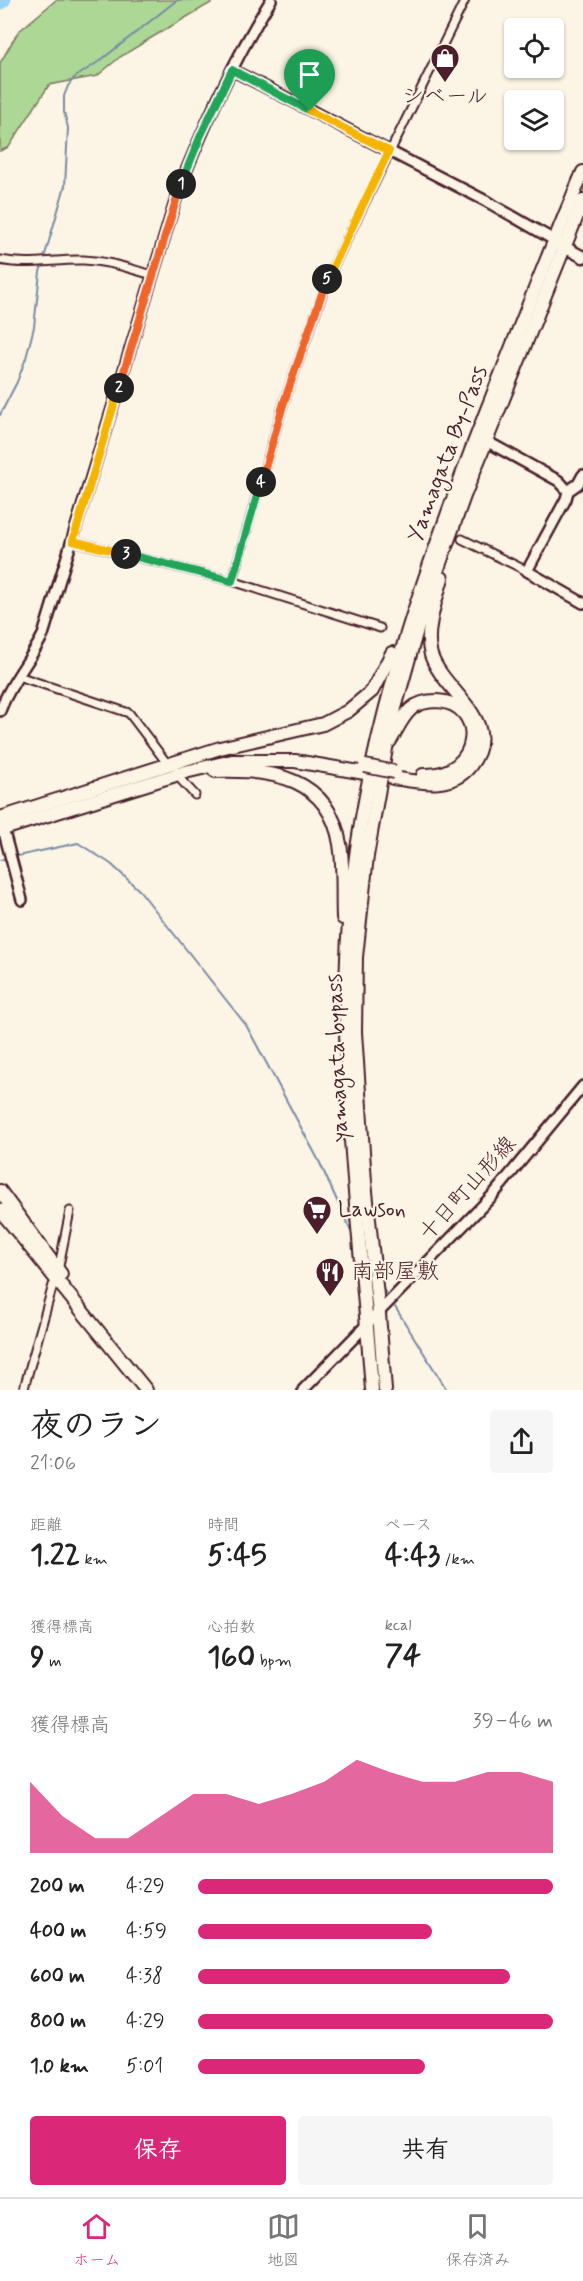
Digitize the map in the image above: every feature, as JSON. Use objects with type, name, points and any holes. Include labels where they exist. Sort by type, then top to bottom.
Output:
[{"type":"highway","name":"Yamagata By-Pass","points":[[386,748],[403,675],[420,619],[559,244],[583,172]]},
{"type":"highway","name":"Yamagata By-Pass","points":[[438,538],[559,244],[583,201]]},
{"type":"highway","points":[[168,764],[221,757],[279,754],[440,783],[462,775],[479,749],[480,736],[477,721],[468,705],[436,667],[430,653],[430,621],[464,496]]},
{"type":"highway","points":[[0,818],[220,748],[322,724],[348,711],[372,691],[391,657],[423,561],[438,538]]},
{"type":"highway","name":"yamagata bypass","points":[[372,1390],[368,1322],[354,1185],[345,1010],[353,878],[371,769],[393,673],[438,538]]},
{"type":"highway","points":[[386,748],[403,718],[417,705],[429,701],[444,701],[458,708],[467,718],[472,732],[471,748],[461,764],[449,771],[436,776],[394,775]]},
{"type":"highway","name":"yamagata bypass","points":[[385,1390],[364,1182],[355,1032],[356,957],[360,904],[386,748]]},
{"type":"highway","points":[[2,833],[232,761],[295,761],[365,770]]},
{"type":"highway","points":[[184,776],[240,770],[275,774],[299,782],[328,808],[337,830],[340,846],[345,1010]]},
{"type":"highway","points":[[0,1182],[32,1234]]},
{"type":"highway","points":[[0,1191],[110,1344]]},
{"type":"highway","points":[[0,1210],[146,1390]]},
{"type":"highway","points":[[0,1217],[55,1276]]},
{"type":"main road","points":[[559,244],[583,257]]},
{"type":"street","points":[[0,711],[6,695],[30,661],[43,635],[180,186],[232,70],[271,0]]},
{"type":"street","points":[[232,581],[284,402],[329,275],[465,0]]},
{"type":"street","points":[[232,70],[486,201],[559,244]]},
{"type":"street","points":[[0,260],[48,263],[83,260],[113,263],[153,275]]},
{"type":"street","points":[[486,441],[559,481],[568,491]]},
{"type":"street","points":[[527,572],[566,499],[568,491],[579,484],[583,476]]},
{"type":"street","points":[[462,539],[582,600]]},
{"type":"street","points":[[73,541],[232,581],[380,628]]},
{"type":"street","points":[[18,676],[129,713],[168,764]]},
{"type":"street","points":[[184,776],[195,795]]},
{"type":"street","points":[[2,833],[22,900]]},
{"type":"street","name":"十日町山形線","points":[[303,1390],[493,1195],[583,1086]]},
{"type":"street","points":[[24,1389],[70,1211]]},
{"type":"green space","points":[[56,0],[216,0],[120,57],[97,76],[49,85],[9,147],[0,151],[0,63],[18,32]]},
{"type":"waterway","points":[[0,3],[4,0]]},
{"type":"waterway","points":[[0,415],[26,358],[34,327],[40,272],[65,186],[68,128],[64,112],[64,96],[68,86],[74,78],[101,60],[177,0]]},
{"type":"waterway","points":[[13,857],[78,843],[111,864],[140,891],[246,1025],[319,1161],[353,1236]]},
{"type":"waterway","points":[[0,860],[8,858]]},
{"type":"waterway","points":[[382,1288],[388,1296]]},
{"type":"waterway","points":[[395,1307],[447,1390]]},
{"type":"place","name":"シベール","points":[[445,84]]},
{"type":"place","name":"Lawson","points":[[317,1236]]},
{"type":"place","name":"南部屋敷","points":[[330,1298]]},
{"type":"route","points":[[232,70],[310,111],[389,151],[329,275],[315,312],[284,402],[232,581],[73,541],[180,186],[232,70]]}]
